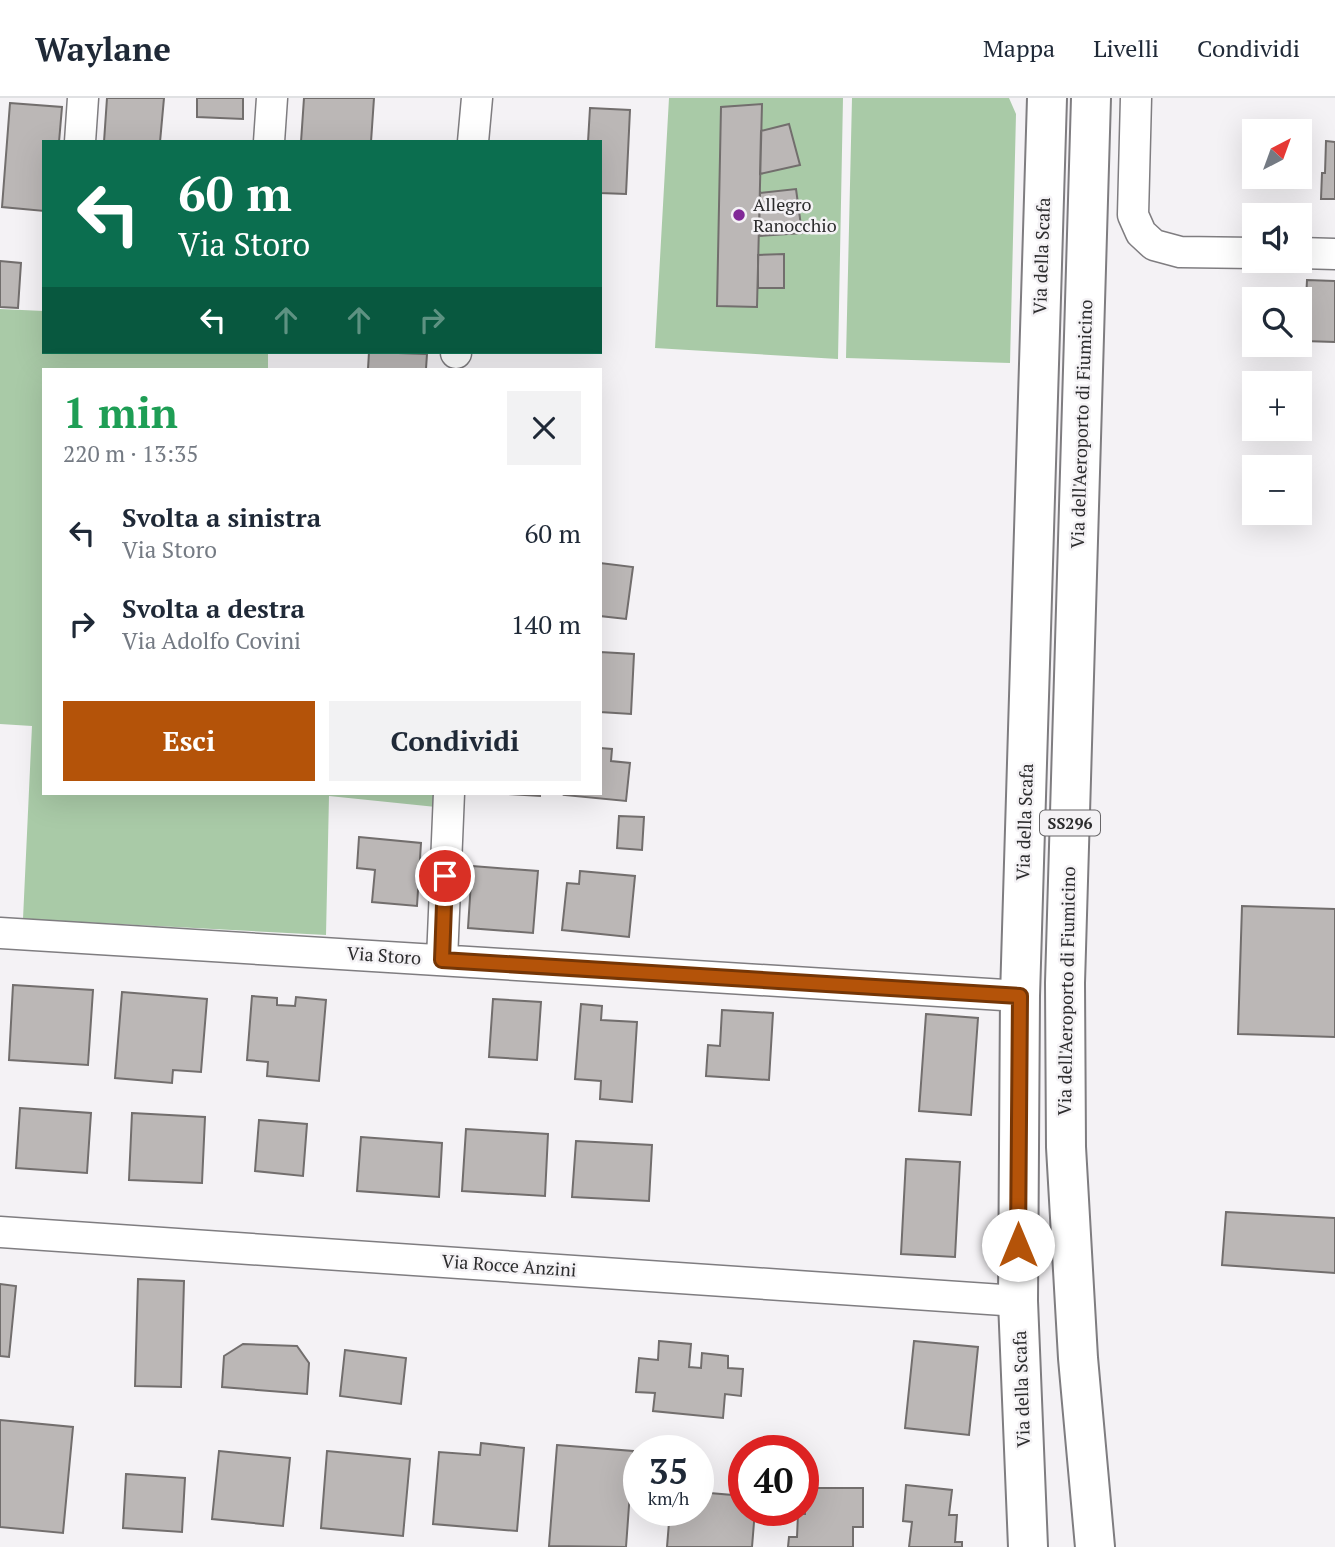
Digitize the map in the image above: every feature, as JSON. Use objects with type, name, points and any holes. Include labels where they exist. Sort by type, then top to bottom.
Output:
[{"type":"street","points":[[80,140],[83,98]]},
{"type":"street","points":[[269,140],[272,98]]},
{"type":"street","points":[[473,140],[477,98]]},
{"type":"street","points":[[1034,98],[1045,145]]},
{"type":"street","name":"Via della Scafa","points":[[1028,1547],[1018,1301],[1020,996],[1047,98]]},
{"type":"street","name":"Via dell'Aeroporto di Fiumicino","points":[[1091,98],[1065,983],[1069,1200],[1078,1358],[1095,1547]]},
{"type":"street","points":[[1136,98],[1133,215],[1141,233],[1154,245],[1180,252],[1242,253]]},
{"type":"street","points":[[1312,253],[1335,254]]},
{"type":"street","points":[[442,960],[449,795]]},
{"type":"street","name":"Via Storo","points":[[0,933],[1020,996]]},
{"type":"street","name":"Via Rocce Anzini","points":[[0,1231],[1018,1301]]},
{"type":"green space","points":[[669,98],[843,98],[838,359],[655,348]]},
{"type":"green space","points":[[852,98],[1009,98],[1016,114],[1010,363],[846,358]]},
{"type":"green space","points":[[0,309],[42,311],[42,354],[268,354],[268,368],[42,368],[42,795],[437,795],[436,807],[329,796],[326,935],[23,919],[32,726],[0,724]]},
{"type":"building","points":[[107,98],[164,98],[160,140],[104,140]]},
{"type":"building","points":[[197,98],[243,98],[243,119],[197,117]]},
{"type":"building","points":[[304,98],[374,98],[371,140],[301,140]]},
{"type":"building","points":[[10,103],[62,107],[59,140],[42,140],[42,211],[2,207]]},
{"type":"building","name":"Allegro Ranocchio","points":[[762,104],[757,307],[717,306],[721,107]]},
{"type":"building","points":[[590,108],[630,110],[626,194],[602,193],[602,140],[588,140]]},
{"type":"building","name":"Allegro Ranocchio","points":[[789,124],[800,165],[760,174],[761,131]]},
{"type":"building","points":[[1326,141],[1335,142],[1335,199],[1321,199]]},
{"type":"building","name":"Allegro Ranocchio","points":[[796,189],[802,233],[759,236],[760,193]]},
{"type":"building","name":"Allegro Ranocchio","points":[[784,254],[784,288],[758,288],[758,255]]},
{"type":"building","points":[[0,261],[21,263],[18,308],[0,307]]},
{"type":"building","points":[[1307,280],[1335,281],[1335,342],[1312,341],[1312,287],[1307,287]]},
{"type":"building","points":[[369,354],[427,354],[426,368],[368,368]]},
{"type":"building","points":[[602,563],[633,567],[626,619],[602,616]]},
{"type":"building","points":[[602,652],[634,654],[631,714],[602,712]]},
{"type":"building","points":[[602,748],[612,749],[611,761],[630,763],[626,801],[564,795],[602,795]]},
{"type":"building","points":[[619,816],[644,817],[642,850],[617,848]]},
{"type":"building","points":[[359,837],[421,843],[417,906],[372,902],[375,870],[357,868]]},
{"type":"building","points":[[472,866],[538,871],[533,933],[468,928]]},
{"type":"building","points":[[580,871],[635,876],[629,937],[562,930],[567,883],[579,884]]},
{"type":"building","points":[[1242,906],[1335,909],[1335,1037],[1238,1034]]},
{"type":"building","points":[[13,985],[93,990],[88,1065],[9,1060]]},
{"type":"building","points":[[122,992],[207,999],[201,1072],[173,1070],[172,1083],[115,1078]]},
{"type":"building","points":[[252,996],[277,998],[277,1005],[295,1006],[296,997],[326,1000],[319,1081],[267,1076],[268,1062],[247,1060]]},
{"type":"building","points":[[493,999],[541,1002],[537,1060],[489,1057]]},
{"type":"building","points":[[581,1004],[602,1006],[601,1020],[637,1022],[632,1102],[600,1099],[601,1081],[575,1079]]},
{"type":"building","points":[[722,1010],[773,1013],[769,1080],[706,1076],[708,1045],[720,1046]]},
{"type":"building","points":[[926,1014],[978,1018],[971,1115],[919,1111]]},
{"type":"building","points":[[20,1108],[91,1113],[87,1173],[16,1168]]},
{"type":"building","points":[[132,1113],[205,1117],[202,1183],[129,1180]]},
{"type":"building","points":[[259,1120],[307,1124],[303,1176],[255,1171]]},
{"type":"building","points":[[466,1129],[548,1134],[545,1196],[462,1191]]},
{"type":"building","points":[[361,1137],[442,1143],[439,1197],[357,1191]]},
{"type":"building","points":[[576,1141],[652,1145],[649,1201],[572,1197]]},
{"type":"building","points":[[906,1159],[960,1162],[955,1257],[901,1254]]},
{"type":"building","points":[[1226,1212],[1335,1218],[1335,1273],[1222,1265]]},
{"type":"building","points":[[138,1279],[184,1281],[181,1387],[135,1386]]},
{"type":"building","points":[[0,1284],[16,1286],[9,1357],[0,1356]]},
{"type":"building","points":[[659,1341],[691,1344],[689,1367],[701,1368],[702,1353],[728,1356],[728,1368],[743,1369],[741,1396],[725,1394],[723,1418],[653,1411],[655,1393],[636,1392],[639,1358],[658,1360]]},
{"type":"building","points":[[914,1341],[978,1347],[969,1435],[905,1428]]},
{"type":"building","points":[[243,1344],[297,1346],[309,1363],[307,1394],[222,1387],[224,1356]]},
{"type":"building","points":[[345,1350],[406,1358],[401,1404],[340,1396]]},
{"type":"building","points":[[0,1420],[73,1427],[63,1533],[0,1527]]},
{"type":"building","points":[[481,1443],[524,1448],[517,1531],[433,1524],[439,1452],[480,1455]]},
{"type":"building","points":[[557,1445],[623,1450],[623,1526],[628,1526],[626,1547],[549,1546]]},
{"type":"building","points":[[219,1451],[290,1458],[283,1526],[212,1519]]},
{"type":"building","points":[[327,1451],[410,1459],[403,1536],[321,1528]]},
{"type":"building","points":[[126,1474],[185,1478],[182,1532],[123,1528]]},
{"type":"building","points":[[906,1485],[952,1490],[949,1515],[957,1515],[955,1542],[962,1542],[962,1547],[909,1547],[912,1522],[903,1521]]},
{"type":"building","points":[[819,1488],[863,1488],[863,1527],[853,1527],[853,1547],[788,1547],[789,1537],[797,1537],[797,1526],[819,1526]]},
{"type":"building","points":[[714,1493],[728,1495],[728,1526],[754,1526],[752,1547],[667,1547],[669,1526],[714,1526]]},
{"type":"place","name":"Allegro Ranocchio","points":[[739,215]]},
{"type":"route","points":[[445,876],[442,960],[1020,996],[1018,1245]]}]
